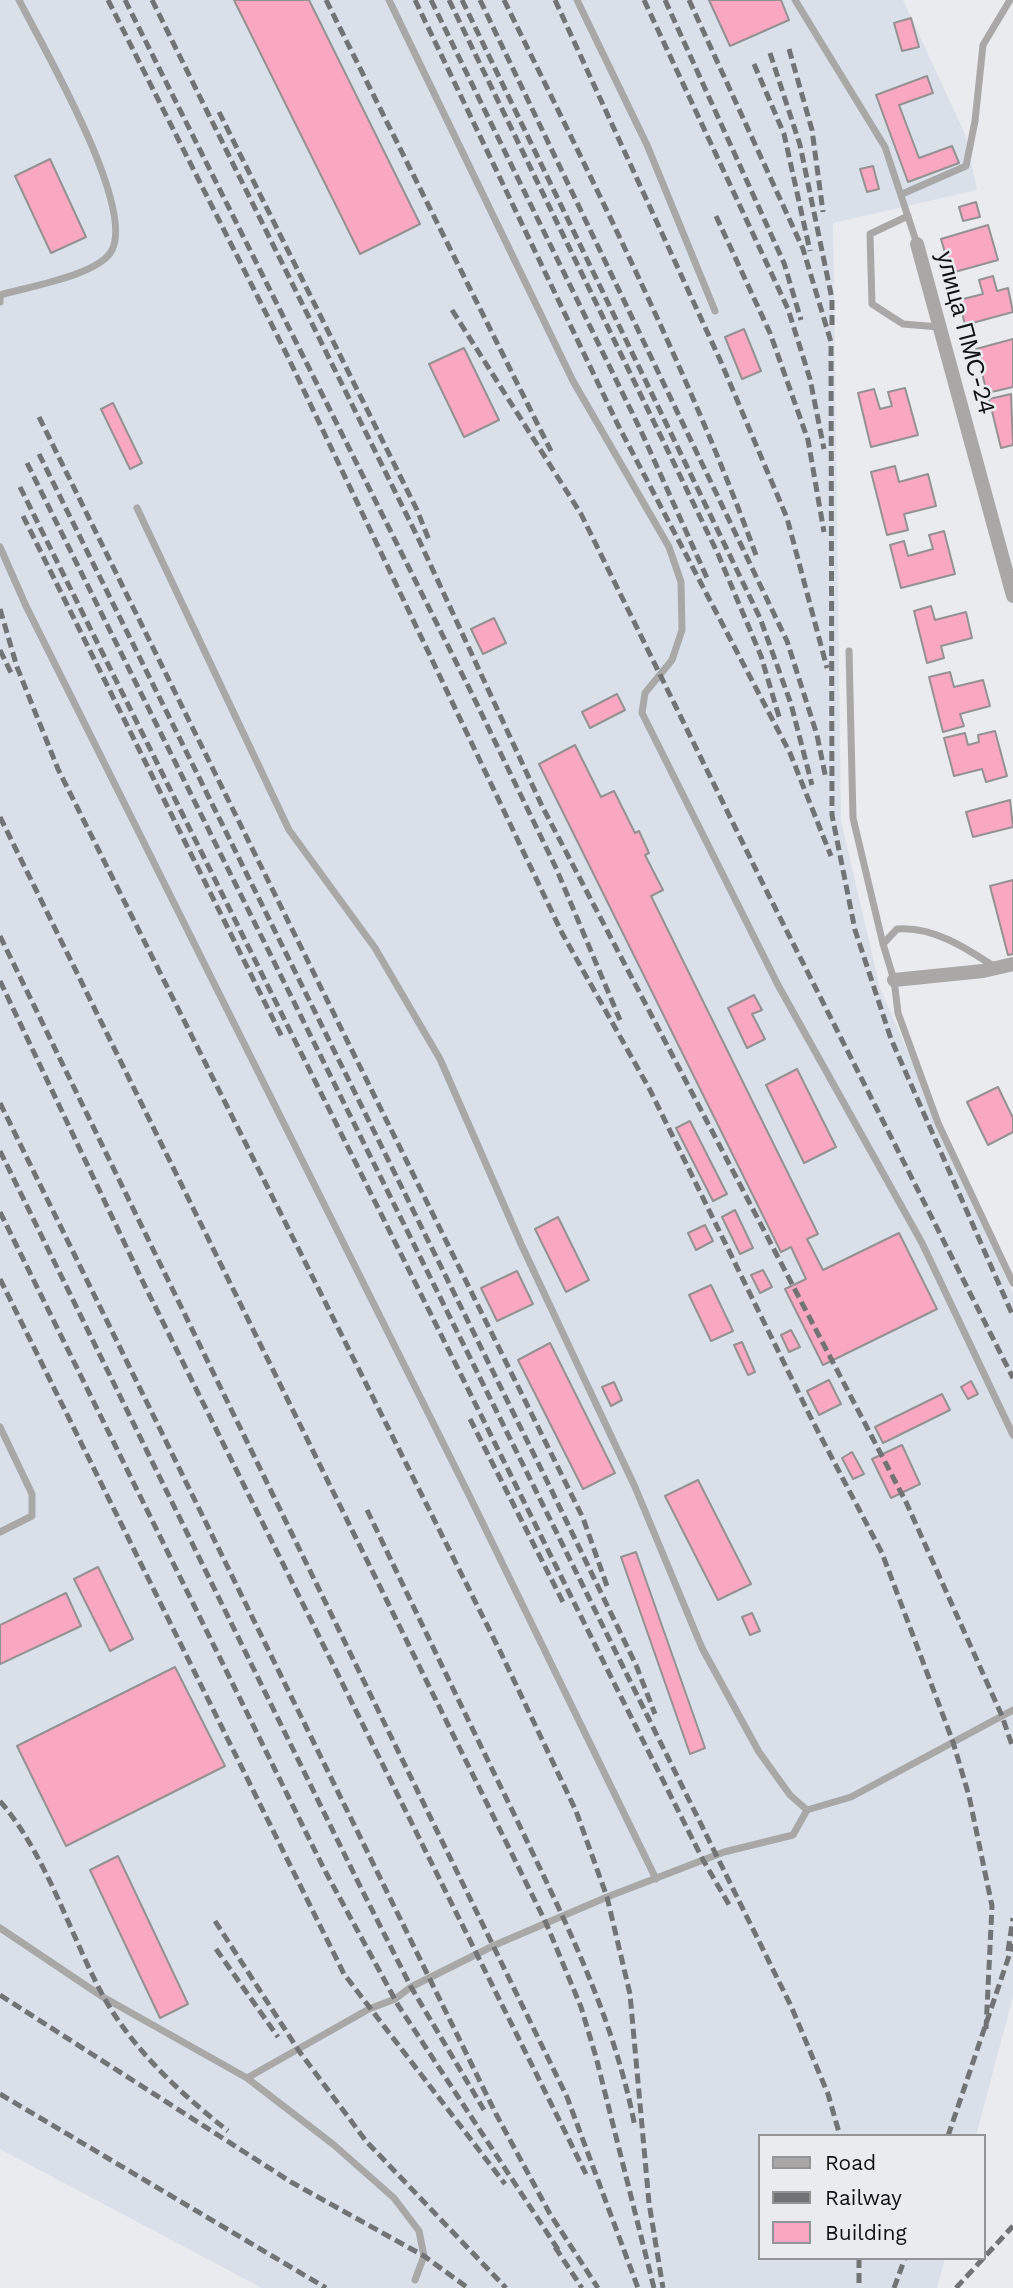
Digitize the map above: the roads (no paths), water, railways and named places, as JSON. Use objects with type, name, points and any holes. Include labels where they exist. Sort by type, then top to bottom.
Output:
[{"type":"street","name":"улица ПМС-24","points":[[917,244],[1013,596]]},
{"type":"street","points":[[894,980],[1013,964]]},
{"type":"lane","points":[[0,302],[0,295],[91,269],[112,251],[118,222],[101,164],[19,0]]},
{"type":"lane","points":[[389,0],[573,381],[669,547],[681,582],[682,630],[672,660],[645,693],[642,713],[778,985],[922,1242],[1013,1435]]},
{"type":"lane","points":[[577,0],[647,145],[715,311]]},
{"type":"lane","points":[[795,0],[885,147],[917,244]]},
{"type":"lane","points":[[902,194],[966,166],[975,121],[983,45],[1010,0]]},
{"type":"lane","points":[[908,216],[870,234],[872,304],[903,324],[939,327]]},
{"type":"lane","points":[[137,508],[289,830],[375,948],[440,1059],[635,1487],[702,1648],[759,1752],[789,1795],[807,1810]]},
{"type":"lane","points":[[0,547],[26,606],[475,1507],[656,1879]]},
{"type":"lane","points":[[849,651],[853,818],[894,980],[898,1013],[938,1123],[1013,1283]]},
{"type":"lane","points":[[883,944],[897,929],[916,927],[965,947],[996,968]]},
{"type":"lane","points":[[0,1427],[32,1494],[32,1516],[0,1532]]},
{"type":"lane","points":[[247,2078],[369,2009],[395,1999],[411,1987],[495,1945],[724,1852],[793,1835],[807,1810],[851,1797],[1013,1710]]},
{"type":"lane","points":[[0,1928],[103,1997],[247,2078],[334,2145],[394,2198],[419,2231],[424,2256],[415,2280]]},
{"type":"railway","points":[[108,0],[287,355],[562,933],[650,1090],[812,1420],[882,1553],[953,1742],[969,1796],[992,1906],[986,2029]]},
{"type":"railway","points":[[125,0],[472,694],[556,868],[620,1020]]},
{"type":"railway","points":[[152,0],[419,540],[542,806],[906,1502],[1002,1716],[1013,1748]]},
{"type":"railway","points":[[326,0],[551,451]]},
{"type":"railway","points":[[415,0],[618,425],[790,753],[831,856]]},
{"type":"railway","points":[[431,0],[641,431],[707,578]]},
{"type":"railway","points":[[449,0],[718,554],[761,656],[780,720]]},
{"type":"railway","points":[[462,0],[760,618],[791,704],[812,785]]},
{"type":"railway","points":[[480,0],[787,641],[817,735],[826,779]]},
{"type":"railway","points":[[504,0],[669,344],[729,484],[756,555]]},
{"type":"railway","points":[[555,0],[721,362],[787,518],[827,668]]},
{"type":"railway","points":[[644,0],[788,309],[810,379],[824,449]]},
{"type":"railway","points":[[665,0],[784,263],[801,320]]},
{"type":"railway","points":[[689,0],[803,249],[831,342],[832,815],[855,930],[891,1039],[1013,1316]]},
{"type":"railway","points":[[789,49],[812,130],[823,212]]},
{"type":"railway","points":[[770,53],[800,145],[832,299],[832,328]]},
{"type":"railway","points":[[754,64],[784,134],[810,251]]},
{"type":"railway","points":[[219,112],[417,510],[429,540]]},
{"type":"railway","points":[[716,216],[770,333],[808,440],[824,532]]},
{"type":"railway","points":[[452,310],[581,514],[762,882],[1013,1378]]},
{"type":"railway","points":[[39,417],[583,1518],[607,1586]]},
{"type":"railway","points":[[39,454],[548,1483],[636,1665],[655,1714]]},
{"type":"railway","points":[[27,463],[791,2006],[828,2094],[839,2134]]},
{"type":"railway","points":[[20,487],[614,1683],[703,1860],[731,1908]]},
{"type":"railway","points":[[23,516],[283,1039]]},
{"type":"railway","points":[[0,609],[17,667],[58,769],[500,1651],[576,1811],[607,1897],[630,1994],[649,2203],[663,2288]]},
{"type":"railway","points":[[0,650],[12,675]]},
{"type":"railway","points":[[0,817],[546,1923],[581,2007],[596,2057],[654,2288]]},
{"type":"railway","points":[[0,936],[567,2097],[638,2288]]},
{"type":"railway","points":[[0,981],[143,1282],[586,2174]]},
{"type":"railway","points":[[0,1103],[496,2114],[550,2214],[598,2288]]},
{"type":"railway","points":[[0,1151],[359,1884],[411,1987],[484,2110]]},
{"type":"railway","points":[[0,1212],[324,1869],[398,2005],[561,2254]]},
{"type":"railway","points":[[0,1279],[344,1974],[505,2184]]},
{"type":"railway","points":[[470,1419],[565,1606]]},
{"type":"railway","points":[[367,1510],[569,1930],[614,2046],[635,2127]]},
{"type":"railway","points":[[0,1801],[17,1823],[44,1870],[90,1970],[114,2014],[158,2069],[228,2131]]},
{"type":"railway","points":[[1008,1951],[1013,1918]]},
{"type":"railway","points":[[215,1921],[299,2051],[366,2141],[506,2288]]},
{"type":"railway","points":[[949,2134],[1013,1944]]},
{"type":"railway","points":[[216,1949],[278,2037]]},
{"type":"railway","points":[[0,1995],[291,2182],[424,2256],[468,2288]]},
{"type":"railway","points":[[0,2094],[326,2288]]},
{"type":"railway","points":[[985,2256],[1013,2226]]},
{"type":"railway","points":[[555,2247],[582,2288]]},
{"type":"railway","points":[[859,2260],[859,2288]]},
{"type":"railway","points":[[894,2288],[904,2260]]},
{"type":"railway","points":[[956,2288],[982,2260]]}]
